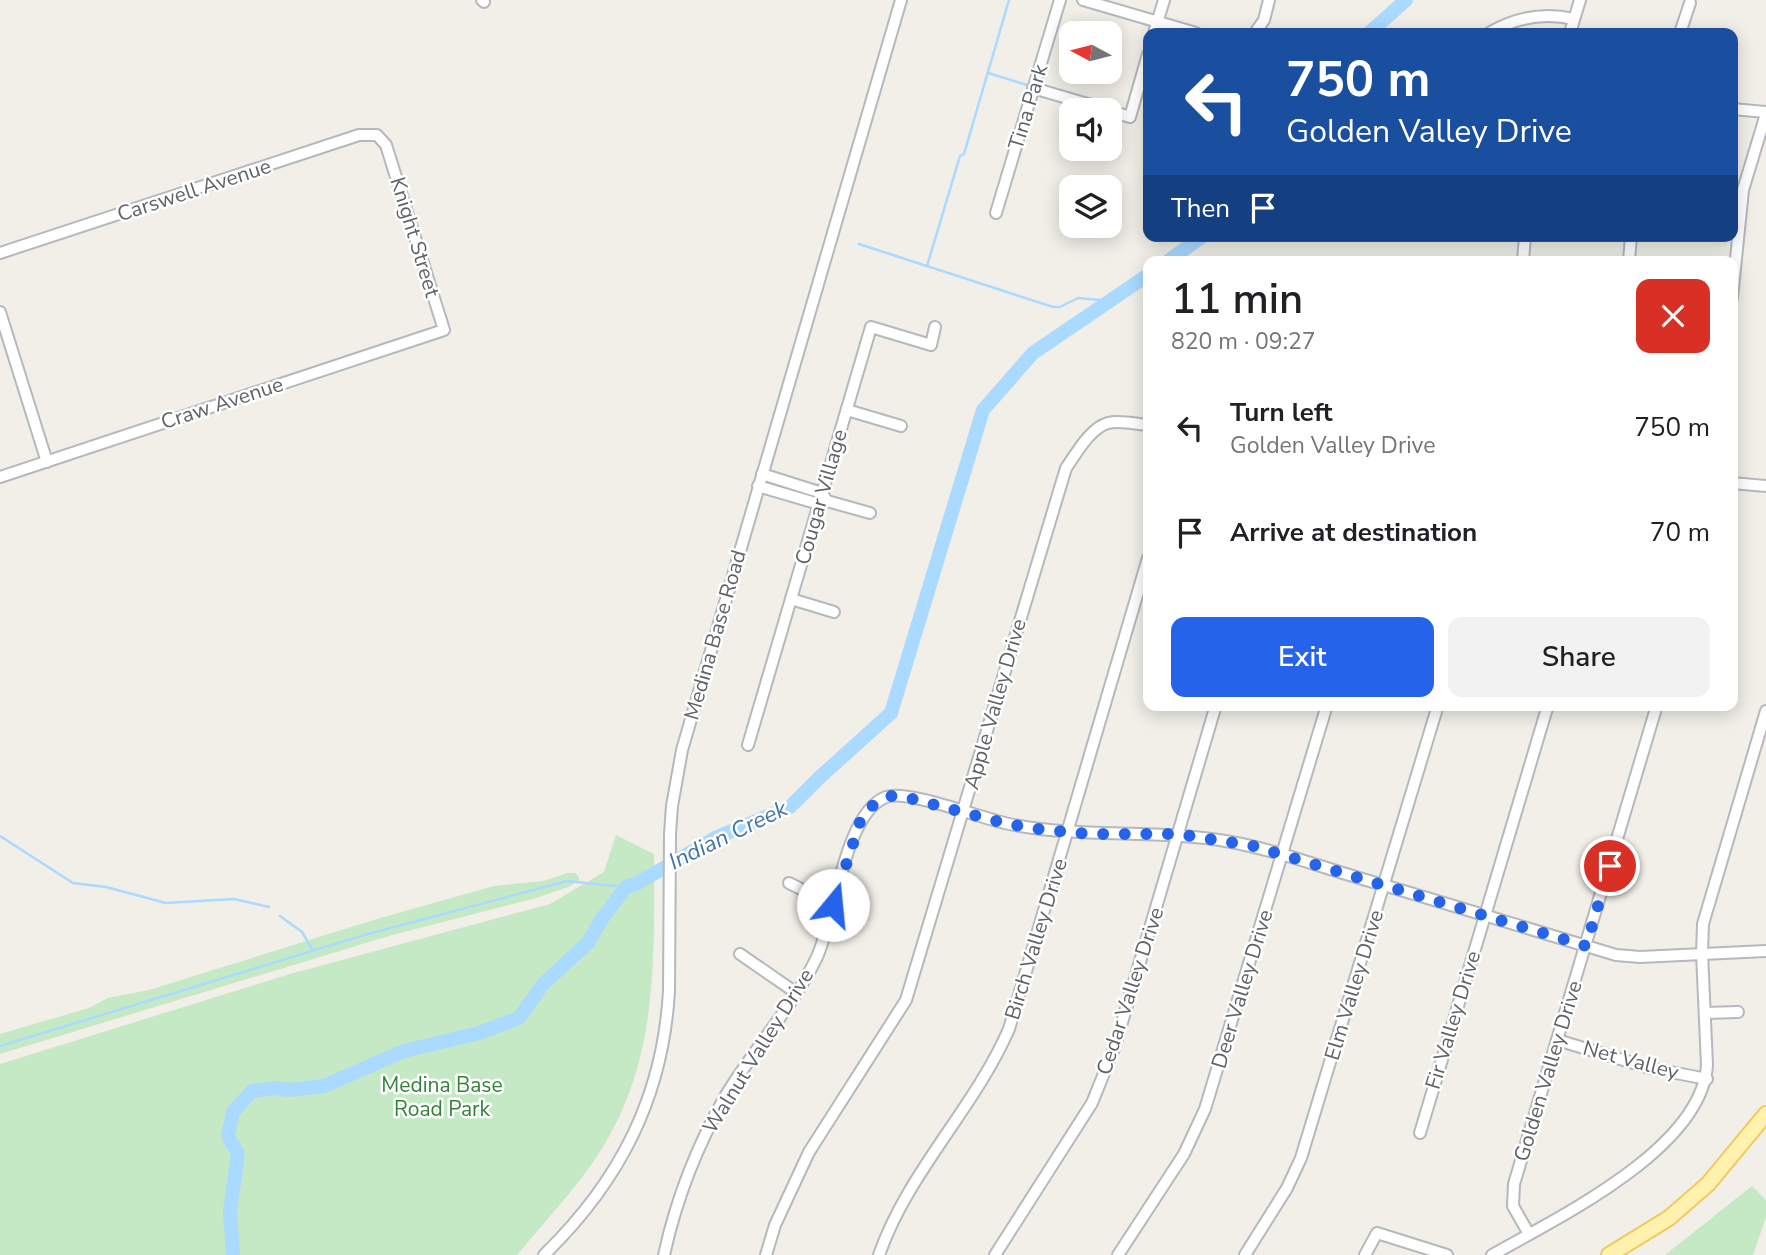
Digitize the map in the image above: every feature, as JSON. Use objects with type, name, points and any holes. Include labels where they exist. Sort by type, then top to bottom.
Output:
[{"type":"main road","points":[[1609,1255],[1669,1218],[1708,1184],[1766,1114]]},
{"type":"street","name":"Medina Base Road","points":[[544,1255],[584,1213],[605,1185],[633,1137],[649,1099],[668,1014],[672,806],[682,750],[901,0]]},
{"type":"street","name":"Tina Park","points":[[996,213],[1060,0]]},
{"type":"street","points":[[1083,0],[1156,28],[1164,0]]},
{"type":"street","points":[[1258,28],[1264,20],[1269,0]]},
{"type":"street","points":[[1571,28],[1580,0]]},
{"type":"street","points":[[1682,28],[1690,3]]},
{"type":"street","points":[[1499,28],[1520,18],[1541,16],[1574,19]]},
{"type":"street","points":[[1122,114],[1130,117],[1143,72]]},
{"type":"street","points":[[1033,88],[1068,98]]},
{"type":"street","points":[[1738,110],[1766,113],[1743,190],[1738,239]]},
{"type":"street","name":"Carswell Avenue","points":[[0,253],[359,135],[377,135],[386,145]]},
{"type":"street","name":"Knight Street","points":[[386,145],[444,330]]},
{"type":"street","points":[[0,312],[47,462]]},
{"type":"street","name":"Cougar Village","points":[[748,745],[823,499],[871,327],[931,345],[935,327]]},
{"type":"street","name":"Craw Avenue","points":[[0,477],[444,330]]},
{"type":"street","points":[[847,410],[901,426]]},
{"type":"street","name":"Apple Valley Drive","points":[[766,1255],[794,1180],[906,1000],[1066,468],[1088,438],[1103,425],[1115,422],[1143,425]]},
{"type":"street","points":[[762,474],[823,499]]},
{"type":"street","points":[[1738,484],[1766,486]]},
{"type":"street","points":[[758,486],[823,499],[870,513]]},
{"type":"street","name":"Birch Valley Drive","points":[[879,1255],[885,1237],[911,1186],[992,1063],[1010,1029],[1143,575]]},
{"type":"street","points":[[791,599],[834,612]]},
{"type":"street","name":"Cedar Valley Drive","points":[[995,1255],[1078,1126],[1100,1086],[1115,1046],[1214,711]]},
{"type":"street","name":"Deer Valley Drive","points":[[1118,1255],[1184,1154],[1205,1109],[1324,711]]},
{"type":"street","name":"Elm Valley Drive","points":[[1245,1255],[1287,1188],[1301,1158],[1436,711]]},
{"type":"street","name":"Fir Valley Drive","points":[[1420,1133],[1546,711]]},
{"type":"street","name":"Golden Valley Drive","points":[[1529,1234],[1517,1216],[1512,1195],[1655,711]]},
{"type":"street","points":[[1492,1255],[1611,1187],[1666,1141],[1699,1099],[1707,1079],[1703,924],[1766,711]]},
{"type":"street","name":"Walnut Valley Drive","points":[[664,1255],[674,1214],[712,1121],[818,956],[855,833],[867,809],[887,796],[897,795],[1008,824],[1068,832],[1179,834],[1230,842],[1627,957],[1766,951]]},
{"type":"street","points":[[789,883],[833,905]]},
{"type":"street","points":[[740,954],[795,992]]},
{"type":"street","points":[[1705,1013],[1738,1012]]},
{"type":"street","name":"Net Valley","points":[[1557,1040],[1650,1068],[1707,1079]]},
{"type":"street","points":[[1621,1162],[1629,1172]]},
{"type":"street","points":[[1365,1255],[1377,1233],[1447,1255]]},
{"type":"green space","name":"Medina Base Road Park","points":[[616,835],[654,854],[653,969],[643,1043],[634,1080],[620,1115],[601,1150],[571,1191],[517,1255],[0,1255],[0,1064],[290,974],[550,904],[604,872]]},
{"type":"green space","points":[[575,873],[579,881],[536,898],[392,935],[0,1054],[0,1034],[89,1008],[108,998],[149,990],[377,919],[494,886],[544,881]]},
{"type":"green space","points":[[1752,1186],[1766,1200],[1766,1217],[1753,1255],[1665,1255]]},
{"type":"waterway","points":[[927,266],[960,156],[964,154],[1009,0]]},
{"type":"waterway","name":"Indian Creek","points":[[1375,28],[1406,0]]},
{"type":"waterway","points":[[988,73],[1027,85]]},
{"type":"waterway","name":"Indian Creek","points":[[1175,256],[1195,242]]},
{"type":"waterway","points":[[859,244],[1053,307],[1060,307],[1078,298],[1111,301]]},
{"type":"waterway","name":"Indian Creek","points":[[233,1255],[230,1211],[238,1154],[228,1136],[233,1112],[252,1091],[324,1086],[404,1051],[479,1033],[519,1018],[543,984],[588,943],[601,920],[626,887],[638,883],[715,838],[790,807],[891,713],[983,410],[1033,353],[1143,278]]},
{"type":"waterway","points":[[0,836],[73,883],[106,887],[166,903],[234,899],[269,907]]},
{"type":"waterway","points":[[0,1046],[368,934],[567,881],[626,887]]},
{"type":"waterway","points":[[280,916],[302,932],[313,951]]},
{"type":"route","points":[[833,905],[861,819],[867,809],[877,802],[887,796],[897,795],[1008,824],[1038,829],[1088,834],[1179,834],[1253,846],[1586,946],[1610,866]]}]
